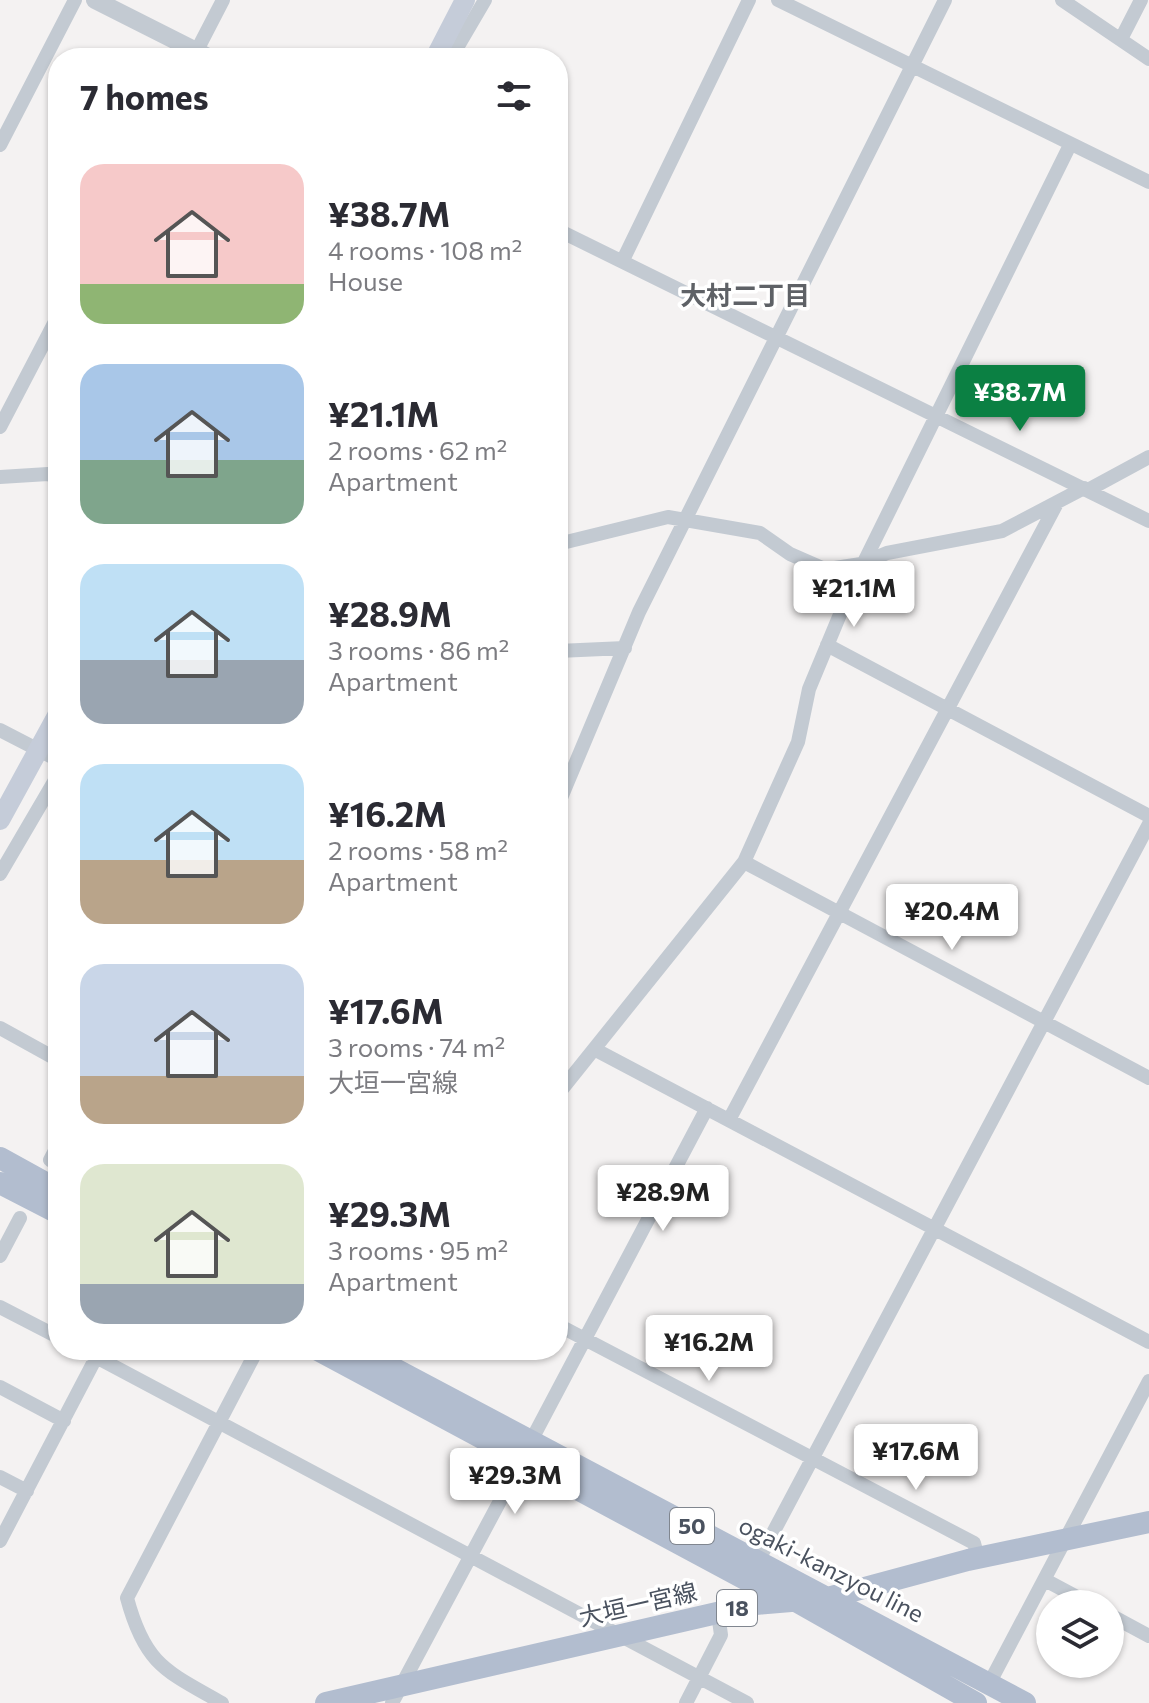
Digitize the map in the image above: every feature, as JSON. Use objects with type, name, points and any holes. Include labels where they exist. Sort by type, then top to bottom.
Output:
[{"type":"main road","points":[[440,48],[465,0]]},
{"type":"main road","points":[[0,820],[48,732]]},
{"type":"main road","points":[[0,1158],[48,1184]]},
{"type":"main road","points":[[0,1183],[48,1208]]},
{"type":"main road","name":"ogaki-kanzyou line","points":[[339,1360],[527,1450],[642,1497],[757,1563],[1025,1703]]},
{"type":"main road","name":"ogaki-kanzyou line","points":[[376,1360],[747,1580],[794,1600],[976,1703]]},
{"type":"main road","name":"大垣一宮線","points":[[326,1703],[396,1695],[718,1613],[794,1600],[827,1598],[978,1558],[1149,1522]]},
{"type":"street","points":[[50,48],[75,0]]},
{"type":"street","points":[[95,0],[185,48]]},
{"type":"street","points":[[203,48],[223,0]]},
{"type":"street","points":[[457,48],[485,0]]},
{"type":"street","points":[[623,260],[749,0]]},
{"type":"street","points":[[778,0],[1149,182]]},
{"type":"street","points":[[568,782],[625,648],[686,519],[945,0]]},
{"type":"street","points":[[1062,0],[1149,59]]},
{"type":"street","points":[[1121,39],[1141,0]]},
{"type":"street","points":[[0,145],[48,52]]},
{"type":"street","points":[[568,1082],[744,862],[798,742],[809,689],[863,562],[1070,145]]},
{"type":"street","points":[[568,235],[938,414],[1149,521]]},
{"type":"street","points":[[0,427],[48,335]]},
{"type":"street","points":[[568,542],[593,538],[638,522],[668,517],[760,533],[790,554],[822,568],[863,562],[929,544],[985,536],[1056,505],[1149,457]]},
{"type":"street","points":[[0,477],[48,474]]},
{"type":"street","points":[[729,1120],[841,915],[1056,505]]},
{"type":"street","points":[[827,645],[1149,816]]},
{"type":"street","points":[[568,651],[625,648]]},
{"type":"street","points":[[0,730],[48,754]]},
{"type":"street","points":[[0,874],[48,792]]},
{"type":"street","points":[[757,1563],[1149,824]]},
{"type":"street","points":[[744,862],[1149,1078]]},
{"type":"street","points":[[0,1028],[48,1054]]},
{"type":"street","points":[[594,1049],[1149,1342]]},
{"type":"street","points":[[396,1695],[474,1556],[707,1108]]},
{"type":"street","points":[[0,1256],[20,1218]]},
{"type":"street","points":[[0,1307],[48,1332]]},
{"type":"street","points":[[568,1330],[974,1543],[978,1558]]},
{"type":"street","points":[[0,1541],[64,1421],[90,1360]]},
{"type":"street","points":[[107,1360],[220,1424],[747,1703]]},
{"type":"street","points":[[222,1703],[164,1670],[147,1651],[127,1598],[252,1360]]},
{"type":"street","points":[[989,1684],[1149,1381]]},
{"type":"street","points":[[0,1387],[64,1421]]},
{"type":"street","points":[[0,1477],[27,1491]]},
{"type":"street","points":[[1045,1580],[1064,1590]]},
{"type":"street","points":[[686,1703],[721,1635],[718,1613]]},
{"type":"street","points":[[1124,1623],[1149,1636]]},
{"type":"district","name":"大村二丁目","points":[[745,296]]}]
